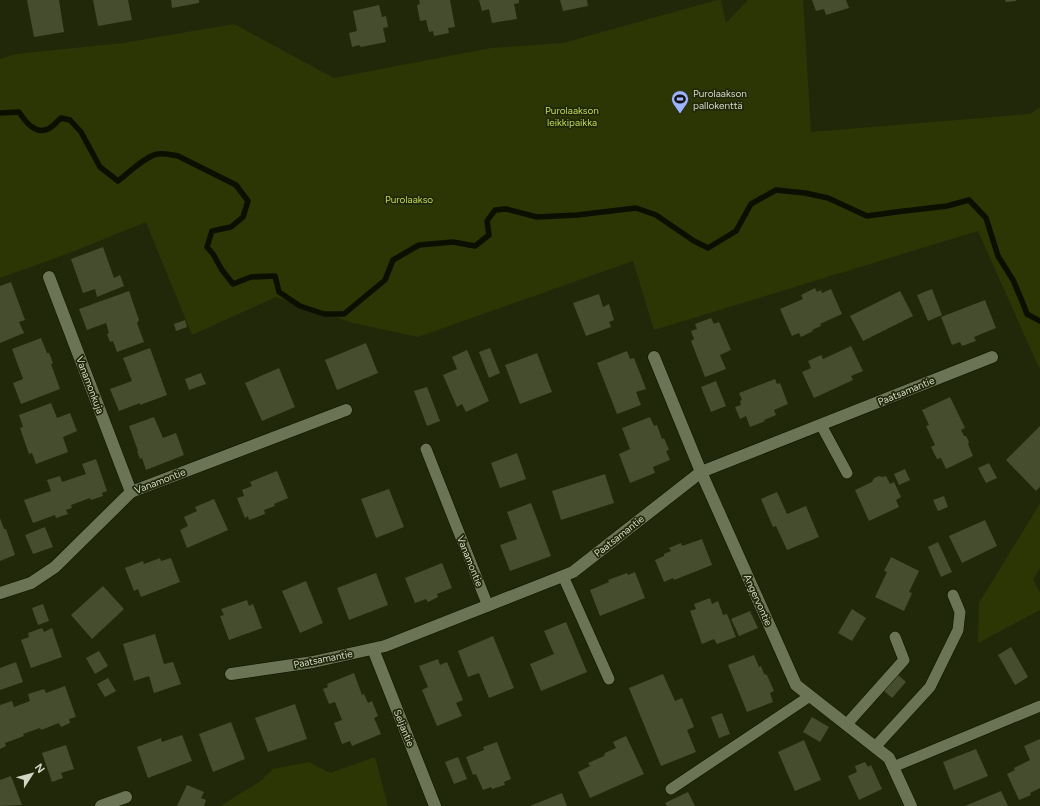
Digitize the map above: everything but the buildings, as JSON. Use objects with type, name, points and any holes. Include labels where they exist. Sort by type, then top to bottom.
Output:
[{"type":"street","name":"Vanamonkuja","points":[[49,277],[131,492]]},
{"type":"street","name":"Angervontie","points":[[654,357],[701,472],[796,685],[889,758],[911,806]]},
{"type":"street","name":"Paatsamantie","points":[[231,674],[313,662],[385,646],[573,572],[701,472],[992,357]]},
{"type":"street","name":"Vanamontie","points":[[0,593],[31,583],[55,567],[131,492],[346,410]]},
{"type":"street","name":"Seljantie","points":[[373,649],[435,806]]},
{"type":"street","points":[[101,806],[126,796]]},
{"type":"lane","points":[[821,425],[847,473]]},
{"type":"lane","name":"Vanamontie","points":[[426,449],[488,606]]},
{"type":"lane","points":[[563,576],[609,679]]},
{"type":"lane","points":[[875,747],[930,687],[958,630],[960,612],[953,595]]},
{"type":"lane","points":[[846,725],[904,660],[895,637]]},
{"type":"lane","points":[[671,789],[810,696]]},
{"type":"lane","points":[[893,767],[1040,706]]},
{"type":"green space","name":"Purolaakso","points":[[721,0],[726,23],[748,0],[803,0],[811,132],[1030,114],[1040,107],[1040,370],[978,231],[654,330],[633,261],[418,337],[353,323],[276,297],[192,335],[146,222],[72,252],[0,278],[0,59],[16,54],[123,43],[234,24],[334,78],[491,48],[563,43]]},
{"type":"green space","points":[[1040,504],[1040,568],[1033,579],[1040,593],[1040,610],[978,643],[979,603]]},
{"type":"green space","points":[[375,757],[388,806],[222,806],[259,782],[273,769],[309,762],[330,773]]},
{"type":"waterway","points":[[0,113],[19,112],[31,126],[39,130],[50,128],[61,118],[70,120],[81,132],[100,167],[118,181],[148,158],[153,155],[163,154],[178,156],[236,185],[248,201],[243,217],[231,227],[212,231],[207,247],[213,254],[222,270],[233,284],[251,277],[275,276],[279,292],[300,306],[324,314],[344,314],[385,280],[393,260],[419,245],[453,242],[475,246],[489,235],[487,221],[495,210],[506,209],[537,217],[577,215],[636,208],[656,215],[694,241],[708,248],[736,231],[751,204],[776,190],[805,193],[828,198],[867,216],[947,206],[969,200],[986,218],[998,256],[1013,280],[1027,314],[1040,321]]},
{"type":"place","name":"Purolaakson pallokenttä","points":[[680,114]]},
{"type":"park label","name":"Purolaakson leikkipaikka","points":[[572,116]]}]
